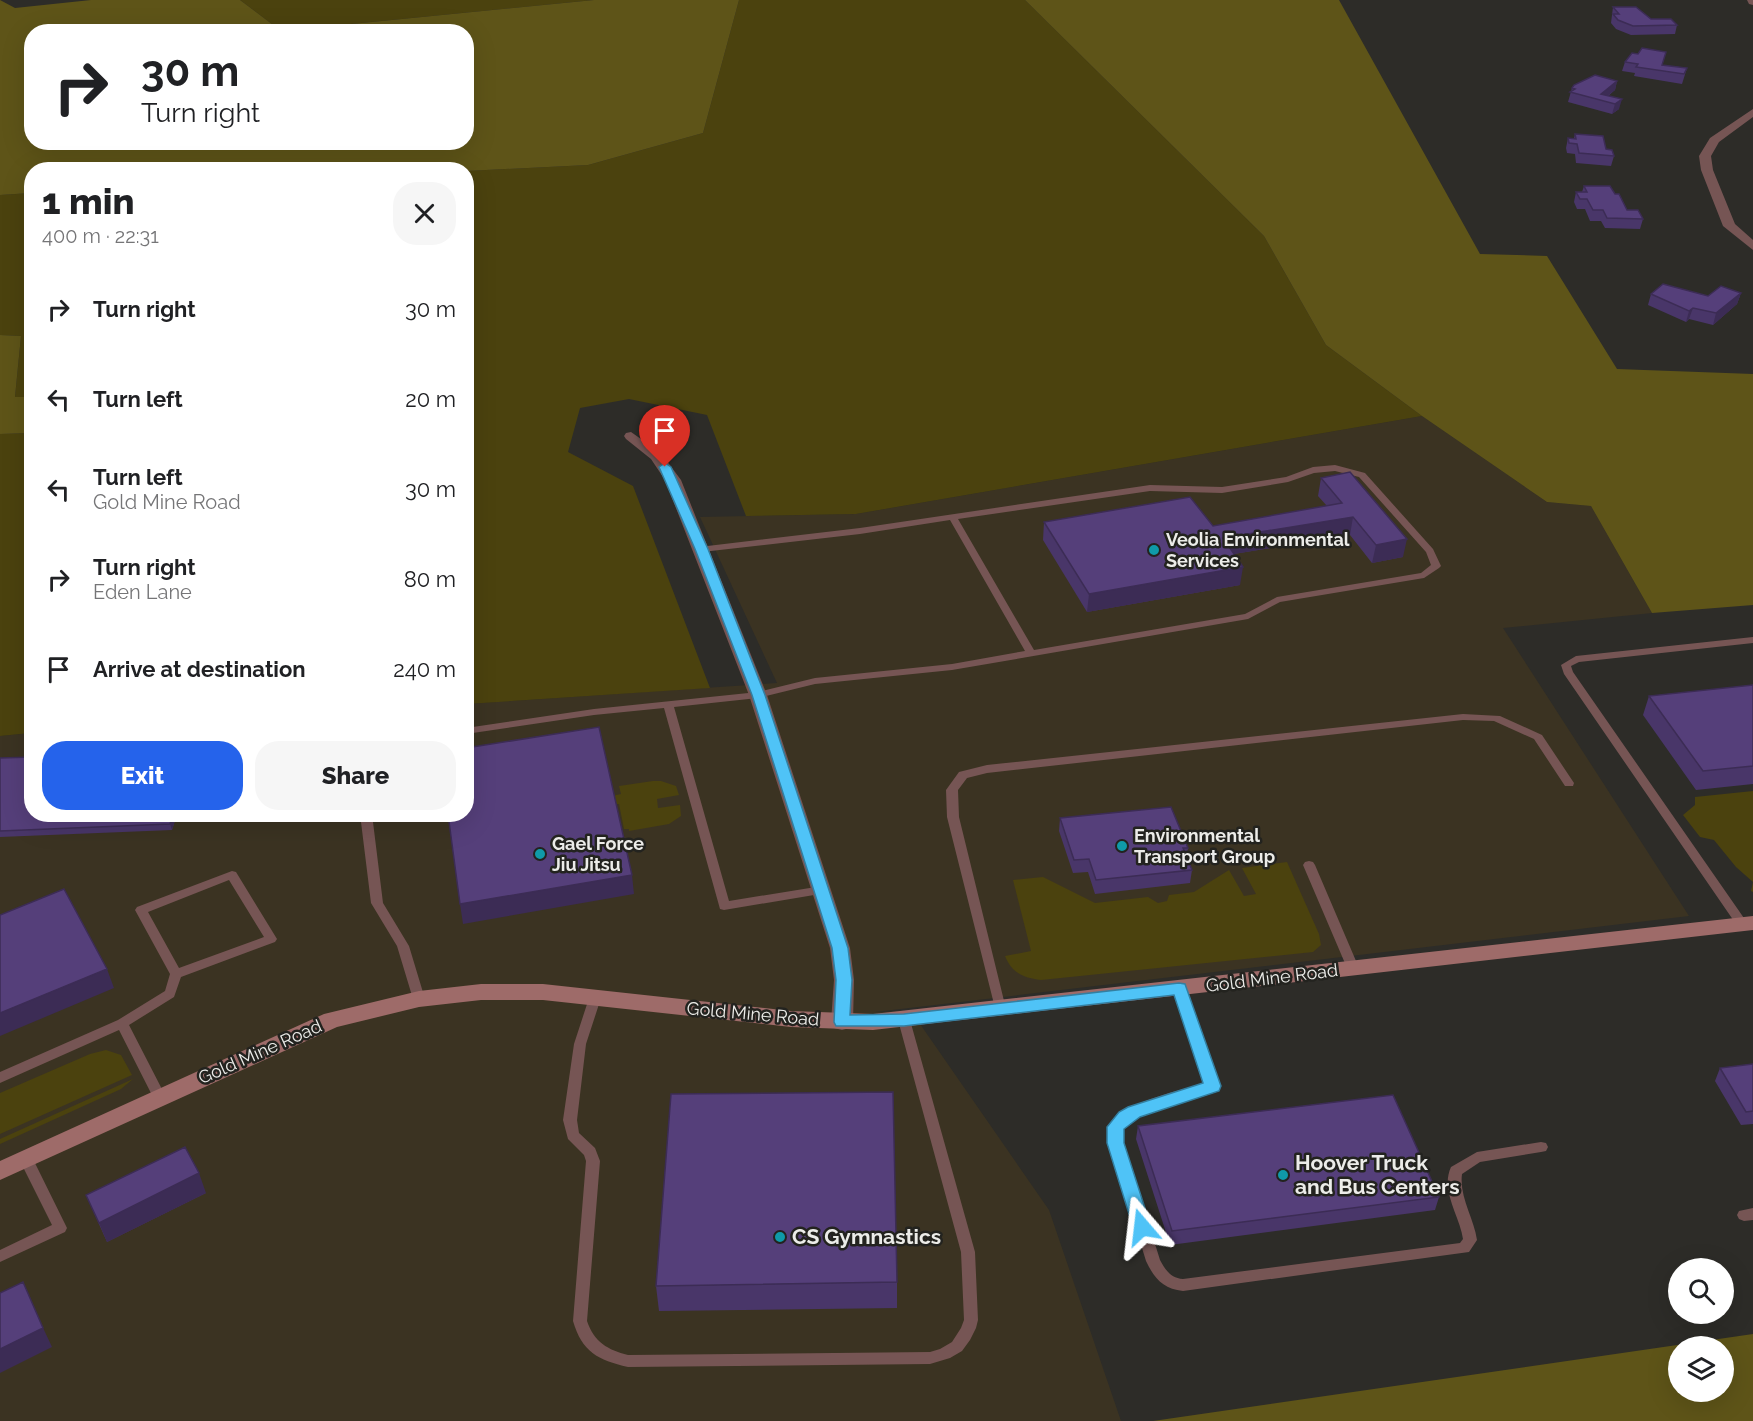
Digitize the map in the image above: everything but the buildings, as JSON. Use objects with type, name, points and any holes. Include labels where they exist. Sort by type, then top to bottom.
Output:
[{"type":"street","points":[[1753,112],[1709,145],[1705,161],[1729,226],[1739,237],[1753,246]]},
{"type":"street","points":[[631,436],[665,467],[702,549],[758,695],[840,948],[844,980],[842,1022]]},
{"type":"street","name":"Gold Mine Road","points":[[0,1171],[332,1020],[374,1008],[419,999],[511,991],[842,1022],[904,1020],[1748,923]]},
{"type":"lane","points":[[474,730],[594,712],[758,695],[815,681],[952,667],[1248,616],[1277,600],[1424,574],[1432,571],[1436,561],[1430,550],[1362,475],[1335,468],[1313,470],[1288,479],[1222,490],[1150,488],[903,525],[702,549]]},
{"type":"lane","points":[[953,518],[1031,653]]},
{"type":"lane","points":[[1748,923],[1568,672],[1566,665],[1576,659],[1753,640]]},
{"type":"lane","points":[[668,705],[724,906],[822,890]]},
{"type":"lane","points":[[1000,1009],[953,817],[952,790],[963,775],[987,769],[1463,717],[1496,718],[1538,737],[1569,783]]},
{"type":"lane","points":[[367,822],[377,903],[403,946],[419,999]]},
{"type":"lane","points":[[1309,865],[1353,969]]},
{"type":"lane","points":[[0,1078],[122,1023],[170,994],[176,974],[141,910],[231,875],[271,939],[176,974]]},
{"type":"lane","points":[[1179,989],[1213,1086],[1134,1112],[1119,1122],[1114,1134],[1151,1254],[1159,1272],[1170,1284],[1183,1285],[1464,1248],[1470,1240],[1470,1230],[1453,1186],[1456,1171],[1477,1157],[1541,1147]]},
{"type":"lane","points":[[595,998],[580,1044],[570,1120],[573,1135],[590,1152],[593,1161],[580,1322],[582,1332],[597,1351],[628,1361],[930,1358],[953,1351],[958,1346],[968,1331],[970,1320],[968,1252],[904,1020]]},
{"type":"lane","points":[[122,1023],[160,1097]]},
{"type":"lane","points":[[0,1256],[60,1228],[26,1159]]},
{"type":"shaded area","points":[[0,0],[15,8],[91,0],[240,0],[272,24],[24,24],[24,150],[474,150],[474,24],[352,24],[594,0],[739,0],[703,133],[588,165],[474,171],[474,162],[24,162],[24,193],[0,195]]},
{"type":"shaded area","points":[[240,0],[594,0],[352,24],[272,24]]},
{"type":"shaded area","points":[[739,0],[1025,0],[1264,236],[1326,345],[1422,416],[856,514],[746,516],[707,415],[629,399],[580,408],[568,452],[633,486],[710,688],[474,704],[474,171],[588,165],[703,133]]},
{"type":"shaded area","points":[[1025,0],[1339,0],[1480,254],[1547,256],[1617,369],[1753,374],[1753,605],[1652,613],[1591,506],[1547,502],[1422,416],[1326,345],[1264,236]]},
{"type":"shaded area","points":[[24,193],[24,397],[15,397],[21,336],[0,335],[0,195]]},
{"type":"shaded area","points":[[0,335],[21,336],[15,397],[24,397],[24,433],[0,434]]},
{"type":"shaded area","points":[[1422,416],[1547,502],[1591,506],[1652,613],[1503,628],[1689,916],[875,1012],[911,1011],[1049,1210],[1121,1421],[0,1421],[0,736],[24,734],[24,822],[474,822],[474,704],[777,683],[700,517],[856,514]]},
{"type":"shaded area","points":[[24,433],[24,734],[0,736],[0,434]]},
{"type":"shaded area","points":[[653,781],[676,786],[679,795],[657,799],[658,808],[680,805],[681,816],[669,824],[629,831],[629,829],[624,829],[619,804],[614,804],[612,796],[621,794],[619,786]]},
{"type":"shaded area","points":[[1753,791],[1753,882],[1736,867],[1714,840],[1700,837],[1683,815],[1695,805],[1695,797]]},
{"type":"shaded area","points":[[1287,862],[1319,934],[1321,945],[1313,952],[1041,980],[1019,974],[1011,967],[1005,956],[1031,951],[1013,880],[1043,877],[1095,903],[1148,897],[1158,903],[1167,901],[1169,895],[1194,892],[1229,870],[1244,896],[1256,894],[1242,868]]},
{"type":"shaded area","points":[[106,1050],[121,1055],[132,1075],[0,1134],[0,1093],[90,1054]]},
{"type":"shaded area","points":[[133,1079],[121,1089],[0,1144],[0,1139]]},
{"type":"shaded area","points":[[1753,1334],[1753,1421],[1153,1421],[1668,1346],[1668,1402],[1734,1402],[1734,1337]]},
{"type":"place","name":"Veolia Environmental Services","points":[[1154,550]]},
{"type":"place","name":"Environmental Transport Group","points":[[1122,846]]},
{"type":"place","name":"Gael Force Jiu Jitsu","points":[[540,854]]},
{"type":"place","name":"Hoover Truck and Bus Centers","points":[[1283,1175]]},
{"type":"place","name":"CS Gymnastics","points":[[780,1237]]},
{"type":"route","points":[[665,467],[673,480],[702,549],[758,695],[840,948],[844,980],[842,1022],[904,1020],[1179,989],[1213,1086],[1134,1112],[1115,1127],[1116,1143],[1142,1227]]}]
